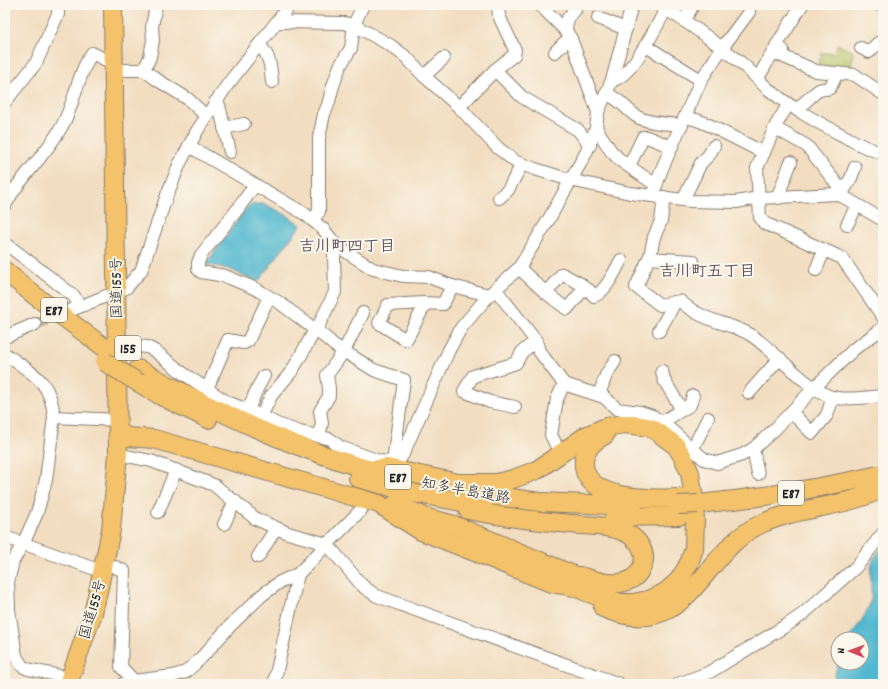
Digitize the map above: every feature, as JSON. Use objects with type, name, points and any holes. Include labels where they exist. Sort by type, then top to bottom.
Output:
[{"type":"highway","name":"国道155号","points":[[73,682],[92,613],[109,568],[124,506],[127,456],[123,429],[121,291],[127,210],[114,5]]},
{"type":"highway","name":"国道155号","points":[[119,65],[125,5]]},
{"type":"highway","name":"知多半島道路","points":[[5,271],[105,355]]},
{"type":"highway","name":"知多半島道路","points":[[5,286],[71,338],[105,355],[190,411],[280,451],[330,469],[395,489],[467,503],[560,515],[610,517],[679,506]]},
{"type":"highway","name":"国道155号","points":[[109,568],[118,454],[123,429],[128,345],[121,291]]},
{"type":"highway","name":"知多半島道路","points":[[139,376],[248,424],[334,459],[370,470],[455,490],[540,502],[629,506],[698,505],[780,495],[883,474]]},
{"type":"highway","points":[[123,429],[379,504],[421,531],[487,556],[551,583],[574,587],[602,598],[622,603],[641,602],[656,597],[668,590],[678,581],[689,563],[694,549],[694,492],[690,473],[676,446],[651,428],[624,424],[606,427],[587,436],[537,470],[513,480],[497,483],[458,483],[387,468],[370,470]]},
{"type":"highway","points":[[123,429],[150,431],[290,470],[378,498],[428,518],[454,525],[571,574],[610,593],[628,595],[644,594],[660,586],[672,575],[681,563],[686,545],[688,518],[686,492],[684,478],[675,457],[657,440],[645,434],[623,431],[608,434],[590,445],[584,460],[584,468],[588,477],[598,487],[620,495],[656,498],[679,506]]},
{"type":"highway","name":"知多半島道路","points":[[698,505],[741,512],[808,502],[883,486]]},
{"type":"highway","points":[[551,583],[563,592],[613,612],[638,616],[650,616],[673,607],[685,598],[723,553],[751,529],[775,517],[868,496],[883,486]]},
{"type":"highway","points":[[395,489],[424,502],[520,520],[615,529],[632,536],[639,542],[643,550],[644,563],[641,570],[634,578],[630,580],[618,583],[603,582],[571,574]]},
{"type":"street","points":[[5,102],[36,63],[58,14],[58,5]]},
{"type":"street","points":[[144,70],[150,57],[153,40],[152,27],[156,5]]},
{"type":"street","points":[[5,244],[74,296],[74,308],[121,291],[141,271],[166,195],[180,163],[206,116],[215,102],[290,5]]},
{"type":"street","points":[[312,220],[319,212],[319,138],[324,114],[340,66],[351,48],[354,25],[363,5]]},
{"type":"street","points":[[459,107],[495,70],[514,55],[515,50],[499,16],[498,5]]},
{"type":"street","points":[[540,5],[568,34]]},
{"type":"street","points":[[571,5],[575,10],[568,18],[566,28],[598,112]]},
{"type":"street","points":[[128,345],[147,347],[156,351],[184,374],[227,402],[261,417],[300,432],[330,439],[340,447],[380,461],[398,462],[403,454],[449,350],[461,328],[492,292],[519,268],[549,219],[590,145],[596,128],[598,112],[612,80],[632,5]]},
{"type":"street","points":[[684,21],[693,5]]},
{"type":"street","points":[[748,5],[750,12],[722,48],[702,80],[672,147],[658,192],[660,221],[654,237],[650,256],[636,287],[660,305],[680,301],[698,314],[750,334],[814,388],[833,398],[851,399],[883,396]]},
{"type":"street","points":[[783,50],[776,46],[802,5]]},
{"type":"street","points":[[612,80],[623,75],[634,64],[646,46],[663,7],[722,48],[758,78],[766,87],[793,107],[818,123],[854,142],[883,153]]},
{"type":"street","points":[[598,18],[626,29]]},
{"type":"street","points":[[279,20],[281,22],[343,23],[354,25],[390,45],[406,57],[424,76],[459,107],[498,148],[509,157],[522,164],[570,180],[630,193],[658,192],[684,200],[736,202],[759,198],[842,194]]},
{"type":"street","points":[[555,52],[565,42],[568,34]]},
{"type":"street","points":[[862,48],[869,52],[878,43],[883,45]]},
{"type":"street","points":[[259,45],[268,59],[272,82]]},
{"type":"street","points":[[646,46],[702,80]]},
{"type":"street","points":[[758,78],[773,52],[813,70],[855,75],[883,94]]},
{"type":"street","points":[[5,205],[17,186],[54,141],[68,113],[86,62],[92,53],[119,65],[144,70],[188,99],[206,116]]},
{"type":"street","points":[[424,76],[444,58]]},
{"type":"street","points":[[495,70],[528,102],[578,130],[590,145]]},
{"type":"street","points":[[837,73],[830,88],[818,90],[802,104],[793,107],[775,128],[757,168],[760,217],[764,223],[842,258],[883,317]]},
{"type":"street","points":[[605,96],[618,106],[619,113]]},
{"type":"street","points":[[605,96],[616,98],[638,117],[670,124],[697,120],[764,153]]},
{"type":"street","points":[[215,102],[219,105],[230,152]]},
{"type":"street","points":[[224,128],[244,124]]},
{"type":"street","points":[[596,128],[611,151],[658,192]]},
{"type":"street","points":[[775,128],[807,146],[842,194],[857,205],[883,220]]},
{"type":"street","points":[[629,166],[643,137],[647,137],[672,147]]},
{"type":"street","points":[[189,146],[285,201],[323,229],[337,246],[373,269],[403,276],[429,277],[452,286],[492,292],[536,341],[539,350],[564,384],[604,397],[617,409],[640,412],[662,422],[704,459],[717,462],[742,455],[753,450],[854,349],[883,328]]},
{"type":"street","points":[[684,200],[701,163],[709,155],[714,146]]},
{"type":"street","points":[[780,198],[779,193],[791,162]]},
{"type":"street","points":[[499,198],[508,190],[522,164]]},
{"type":"street","points":[[842,194],[851,178],[854,167]]},
{"type":"street","points":[[255,185],[201,255],[198,263],[198,269],[201,272],[225,276],[269,296],[334,345],[374,370],[404,380],[393,462]]},
{"type":"street","points":[[848,226],[857,205]]},
{"type":"street","points":[[261,417],[271,396],[292,371],[316,330],[335,292],[334,256],[337,246]]},
{"type":"street","points":[[815,265],[822,249]]},
{"type":"street","points":[[650,256],[668,255]]},
{"type":"street","points":[[650,256],[692,260]]},
{"type":"street","points":[[546,293],[562,274],[581,284],[582,287],[589,290],[594,296],[597,295],[608,283],[621,260]]},
{"type":"street","points":[[519,268],[546,293],[567,309],[583,290],[582,287]]},
{"type":"street","points":[[426,303],[443,304],[452,286]]},
{"type":"street","points":[[207,389],[228,340],[244,343],[248,341],[269,296]]},
{"type":"street","points":[[659,332],[674,302]]},
{"type":"street","points":[[319,436],[322,423],[320,411],[329,396],[327,375],[344,351],[363,313]]},
{"type":"street","points":[[5,336],[35,324]]},
{"type":"street","points":[[515,407],[490,402],[464,391],[473,376],[516,363],[522,352],[536,341]]},
{"type":"street","points":[[5,354],[43,382],[49,392],[54,407],[46,480],[38,513],[13,561],[8,582],[9,610],[16,656],[22,666],[28,669],[73,682]]},
{"type":"street","points":[[749,393],[780,358]]},
{"type":"street","points":[[599,395],[606,375],[615,361]]},
{"type":"street","points":[[662,371],[664,380],[682,410]]},
{"type":"street","points":[[248,410],[264,376]]},
{"type":"street","points":[[554,443],[551,435],[557,399],[564,384]]},
{"type":"street","points":[[662,422],[690,405],[693,396]]},
{"type":"street","points":[[791,412],[812,433],[827,415],[833,398]]},
{"type":"street","points":[[54,417],[123,429]]},
{"type":"street","points":[[692,450],[708,418]]},
{"type":"street","points":[[753,450],[758,474]]},
{"type":"street","points":[[127,456],[151,461],[214,485],[256,519],[276,528],[327,544],[360,583],[377,596],[619,684]]},
{"type":"street","points":[[158,512],[176,470]]},
{"type":"street","points":[[224,524],[234,501]]},
{"type":"street","points":[[5,537],[95,569],[109,568],[124,571],[121,667],[131,683],[173,676],[186,672],[262,595],[280,582],[298,574],[361,510]]},
{"type":"street","points":[[258,557],[276,528]]},
{"type":"street","points":[[678,684],[708,672],[803,614],[856,567],[883,533]]},
{"type":"street","points":[[274,684],[298,574]]},
{"type":"green space","points":[[837,44],[853,52],[851,70],[818,65],[822,53],[835,53]]},
{"type":"water","points":[[265,204],[288,216],[301,225],[258,282],[229,269],[206,264],[248,206]]},
{"type":"water","points":[[883,547],[883,684],[833,684],[836,671],[870,671],[870,631],[854,631],[870,604],[871,566],[878,552]]},
{"type":"tunnel","points":[[35,324],[64,313]]},
{"type":"district","name":"吉川町四丁目","points":[[347,245]]},
{"type":"district","name":"吉川町五丁目","points":[[707,270]]}]
